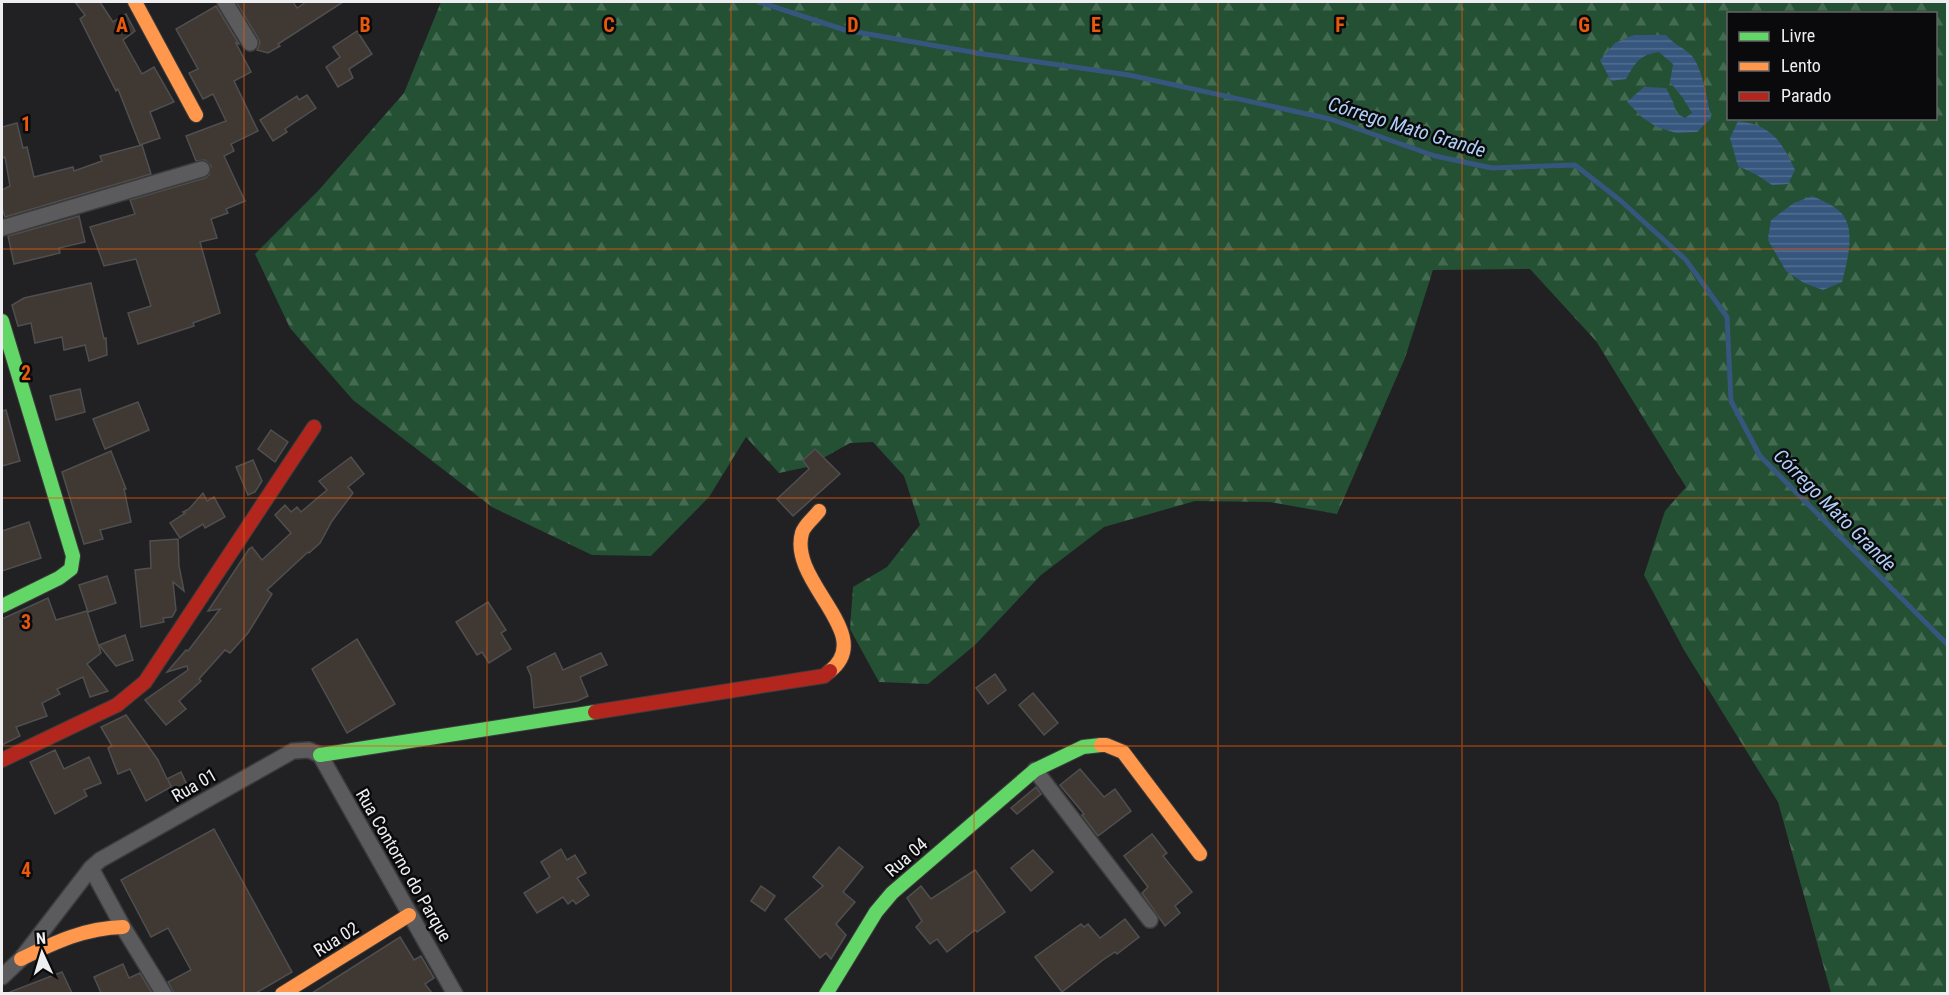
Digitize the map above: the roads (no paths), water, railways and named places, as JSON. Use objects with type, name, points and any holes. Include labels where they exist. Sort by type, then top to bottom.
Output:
[{"type":"street","points":[[135,2],[196,115]]},
{"type":"street","points":[[225,2],[250,43]]},
{"type":"street","points":[[2,228],[202,169]]},
{"type":"street","points":[[2,321],[73,556],[71,569],[59,578],[2,606]]},
{"type":"street","points":[[2,760],[117,705],[145,682],[314,427]]},
{"type":"street","points":[[320,755],[824,676],[841,661],[845,649],[842,631],[805,572],[799,548],[803,531],[819,512]]},
{"type":"street","name":"Rua 04","points":[[826,993],[876,912],[891,893],[1035,770],[1083,747],[1106,745],[1123,752],[1200,854]]},
{"type":"street","name":"Rua 01","points":[[2,977],[21,959],[91,868],[100,860],[293,751],[309,750],[320,755]]},
{"type":"street","name":"Rua Contorno do Parque","points":[[320,755],[455,993]]},
{"type":"street","points":[[1035,770],[1150,920]]},
{"type":"street","points":[[91,868],[123,927],[164,993]]},
{"type":"street","name":"Rua 02","points":[[282,993],[409,915]]},
{"type":"street","points":[[21,959],[89,929],[123,927]]},
{"type":"water","points":[[1634,35],[1666,35],[1695,60],[1704,85],[1711,118],[1697,132],[1676,133],[1657,127],[1643,118],[1627,102],[1644,87],[1666,88],[1676,113],[1685,118],[1692,113],[1670,82],[1673,64],[1659,52],[1639,60],[1626,79],[1611,81],[1600,60],[1615,43]]},
{"type":"water","points":[[1738,121],[1759,126],[1780,143],[1795,170],[1788,184],[1772,185],[1738,166],[1730,138]]},
{"type":"water","points":[[1812,196],[1838,210],[1848,225],[1848,254],[1842,282],[1823,290],[1804,283],[1786,271],[1768,240],[1771,220],[1794,203]]},
{"type":"waterway","name":"Córrego Mato Grande","points":[[759,2],[845,30],[983,54],[1129,75],[1330,119],[1435,156],[1492,168],[1575,165],[1621,201],[1686,260],[1727,317],[1731,401],[1760,456],[1948,645]]}]
